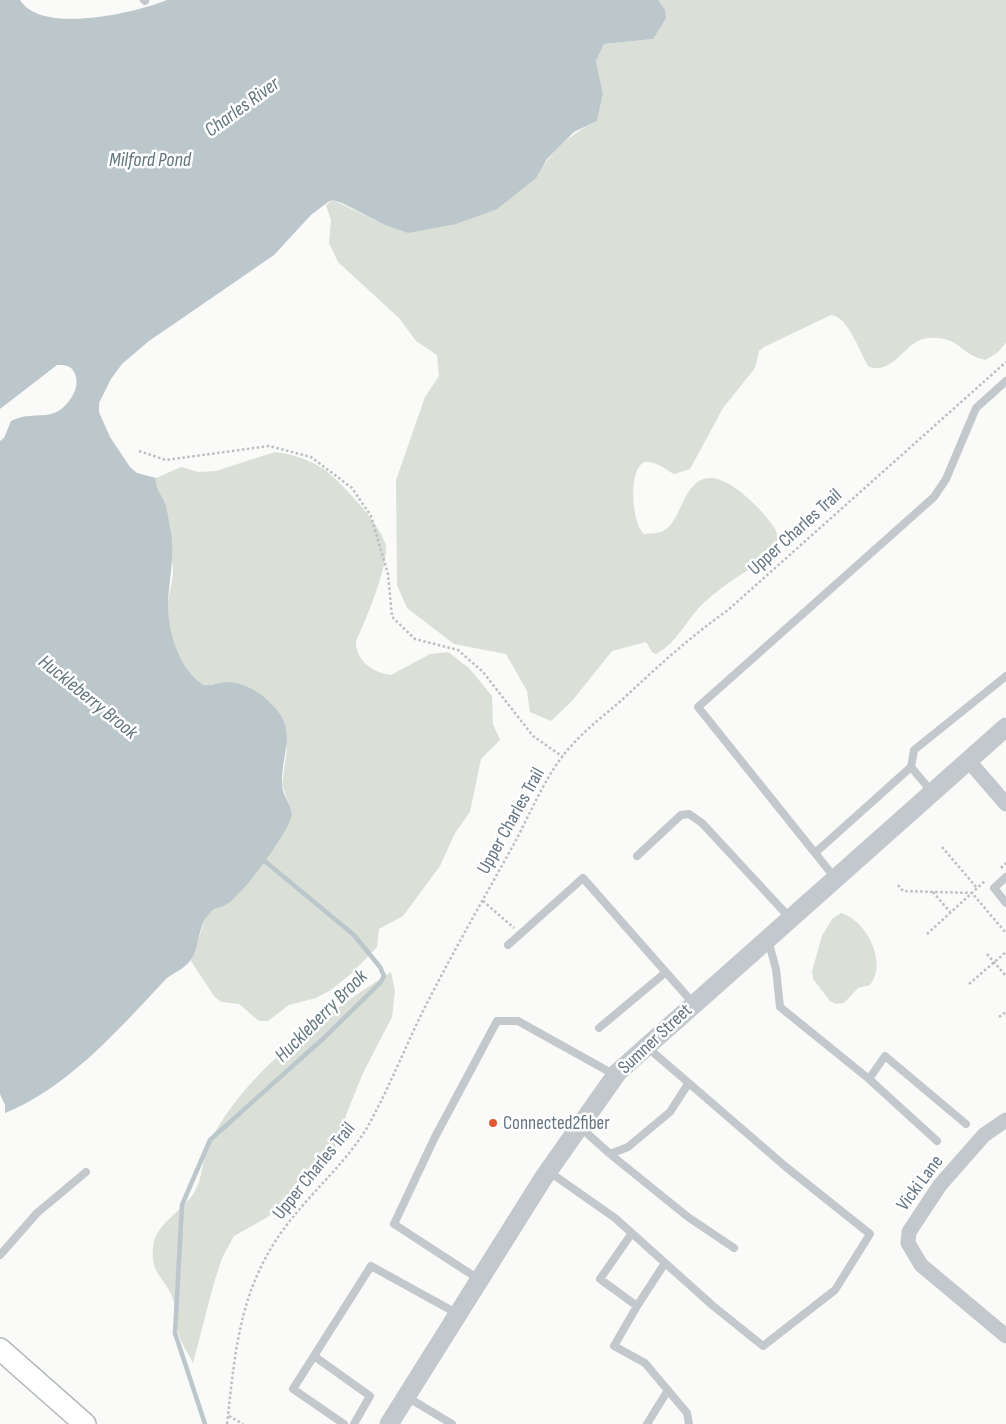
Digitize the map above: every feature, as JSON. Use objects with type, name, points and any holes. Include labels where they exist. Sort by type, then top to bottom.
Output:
[{"type":"main road","points":[[0,1349],[85,1424]]},
{"type":"street","name":"Sumner Street","points":[[389,1424],[548,1171],[615,1076],[693,1003],[1006,727]]},
{"type":"street","points":[[968,760],[1006,804]]},
{"type":"street","name":"Vicki Lane","points":[[1006,1120],[984,1135],[940,1185],[909,1232],[908,1243],[921,1265],[1006,1336]]},
{"type":"lane","points":[[835,878],[698,707],[934,497],[946,479],[973,413],[980,403],[1006,381]]},
{"type":"lane","points":[[816,853],[911,767],[914,750],[1006,676]]},
{"type":"lane","points":[[911,767],[932,792]]},
{"type":"lane","points":[[637,856],[681,815],[689,814],[702,823],[790,918]]},
{"type":"lane","points":[[1006,877],[994,888],[1006,903]]},
{"type":"lane","points":[[508,945],[583,878],[693,1003]]},
{"type":"lane","points":[[767,938],[776,969],[780,1007],[869,1079],[937,1141]]},
{"type":"lane","points":[[599,1028],[666,972]]},
{"type":"lane","points":[[480,1280],[394,1224],[435,1137],[497,1021],[518,1021],[615,1076]]},
{"type":"lane","points":[[548,1171],[615,1218],[763,1346],[835,1290],[870,1234],[786,1167],[645,1046]]},
{"type":"lane","points":[[869,1079],[885,1056],[966,1124]]},
{"type":"lane","points":[[610,1154],[628,1147],[670,1112],[688,1084]]},
{"type":"lane","points":[[579,1125],[610,1154],[688,1217],[734,1248]]},
{"type":"lane","points":[[0,1255],[37,1213],[86,1172]]},
{"type":"lane","points":[[632,1233],[600,1279],[637,1306]]},
{"type":"lane","points":[[665,1263],[614,1346],[645,1363],[687,1413],[689,1424]]},
{"type":"lane","points":[[344,1424],[293,1389],[371,1266],[458,1314]]},
{"type":"lane","points":[[314,1356],[370,1396],[354,1424]]},
{"type":"lane","points":[[647,1424],[668,1390]]},
{"type":"lane","points":[[405,1396],[452,1424]]},
{"type":"path","name":"Upper Charles Trail","points":[[227,1424],[234,1361],[243,1314],[256,1272],[271,1246],[293,1216],[326,1180],[366,1129],[394,1076],[421,1016],[563,757],[571,746],[694,634],[728,610],[1006,362]]},
{"type":"path","points":[[139,451],[166,460],[269,446],[311,457],[352,488],[371,516],[388,574],[392,617],[415,639],[458,650],[482,672],[534,736],[563,757]]},
{"type":"path","points":[[942,847],[977,888]]},
{"type":"path","points":[[898,885],[903,891],[972,893],[1006,933]]},
{"type":"path","points":[[934,892],[950,912]]},
{"type":"path","points":[[927,934],[972,893]]},
{"type":"path","points":[[483,901],[520,934]]},
{"type":"path","points":[[969,984],[1006,952]]},
{"type":"path","points":[[987,954],[1006,976]]},
{"type":"path","points":[[999,1018],[1006,1012]]},
{"type":"path","points":[[228,1416],[243,1424]]},
{"type":"shaded area","points":[[658,0],[1006,0],[1006,343],[997,353],[985,360],[977,358],[947,340],[928,338],[913,344],[887,366],[879,368],[869,367],[848,328],[837,317],[831,315],[759,351],[755,368],[723,408],[690,469],[674,474],[653,462],[645,462],[640,466],[636,474],[633,496],[636,519],[640,528],[644,534],[656,533],[670,526],[689,491],[695,484],[702,479],[712,478],[720,480],[738,490],[770,522],[777,535],[774,555],[767,562],[755,566],[735,578],[708,599],[695,612],[678,635],[656,654],[652,652],[646,642],[612,651],[572,701],[551,721],[530,712],[527,691],[506,654],[454,644],[407,608],[397,585],[396,480],[425,397],[439,376],[437,355],[416,341],[399,318],[338,262],[329,243],[331,220],[326,205],[333,200],[383,224],[535,178],[554,152],[569,138],[597,121],[603,94],[596,61],[604,44],[653,39]]},
{"type":"shaded area","points":[[275,452],[301,458],[325,470],[341,484],[370,517],[383,539],[386,547],[380,581],[356,641],[356,648],[362,660],[378,672],[391,675],[430,654],[448,652],[469,668],[492,696],[493,724],[500,740],[481,759],[470,812],[455,833],[440,866],[403,916],[379,929],[377,947],[352,973],[331,990],[316,998],[289,1005],[268,1021],[259,1021],[239,1004],[221,1002],[214,996],[191,961],[205,919],[210,912],[227,904],[240,892],[273,849],[291,819],[291,810],[282,785],[287,748],[220,683],[203,686],[195,679],[181,660],[169,626],[168,604],[173,570],[155,484],[156,478],[181,467],[198,472],[216,471]]},
{"type":"shaded area","points":[[841,913],[859,924],[866,933],[872,943],[877,965],[875,976],[870,985],[858,988],[844,1003],[836,1004],[830,1001],[813,979],[812,971],[822,936],[832,919]]},
{"type":"shaded area","points":[[391,972],[395,991],[392,1017],[363,1073],[346,1115],[340,1140],[319,1169],[288,1202],[266,1218],[234,1236],[222,1258],[193,1363],[178,1332],[173,1299],[154,1264],[153,1247],[159,1231],[195,1191],[200,1179],[207,1147],[226,1115],[245,1090],[266,1067],[314,1025]]},
{"type":"water","name":"Milford Pond","points":[[0,0],[20,0],[31,11],[47,17],[67,19],[112,15],[167,0],[658,0],[665,10],[666,18],[653,39],[604,44],[596,61],[603,94],[597,121],[574,132],[547,159],[536,178],[497,209],[456,224],[408,233],[383,224],[342,203],[333,200],[328,202],[311,215],[274,255],[149,341],[122,364],[111,379],[99,403],[99,412],[110,437],[130,467],[137,473],[156,478],[157,489],[166,506],[172,542],[168,608],[173,640],[177,651],[188,670],[203,685],[229,682],[240,684],[262,695],[277,710],[286,730],[287,739],[282,785],[290,807],[291,816],[286,830],[262,866],[243,889],[227,904],[212,911],[206,918],[196,950],[188,964],[166,979],[92,1055],[71,1073],[28,1102],[5,1113],[5,1105],[0,1094],[0,441],[4,438],[11,421],[20,417],[52,414],[59,411],[73,395],[76,381],[71,368],[65,365],[57,365],[0,409]]},
{"type":"waterway","name":"Huckleberry Brook","points":[[205,1424],[175,1333],[182,1205],[210,1140],[325,1037],[380,983],[384,976],[380,967],[354,935],[261,858]]},
{"type":"place","name":"Connected2fiber","points":[[493,1123]]},
{"type":"water label","name":"Charles River","points":[[242,107]]}]
